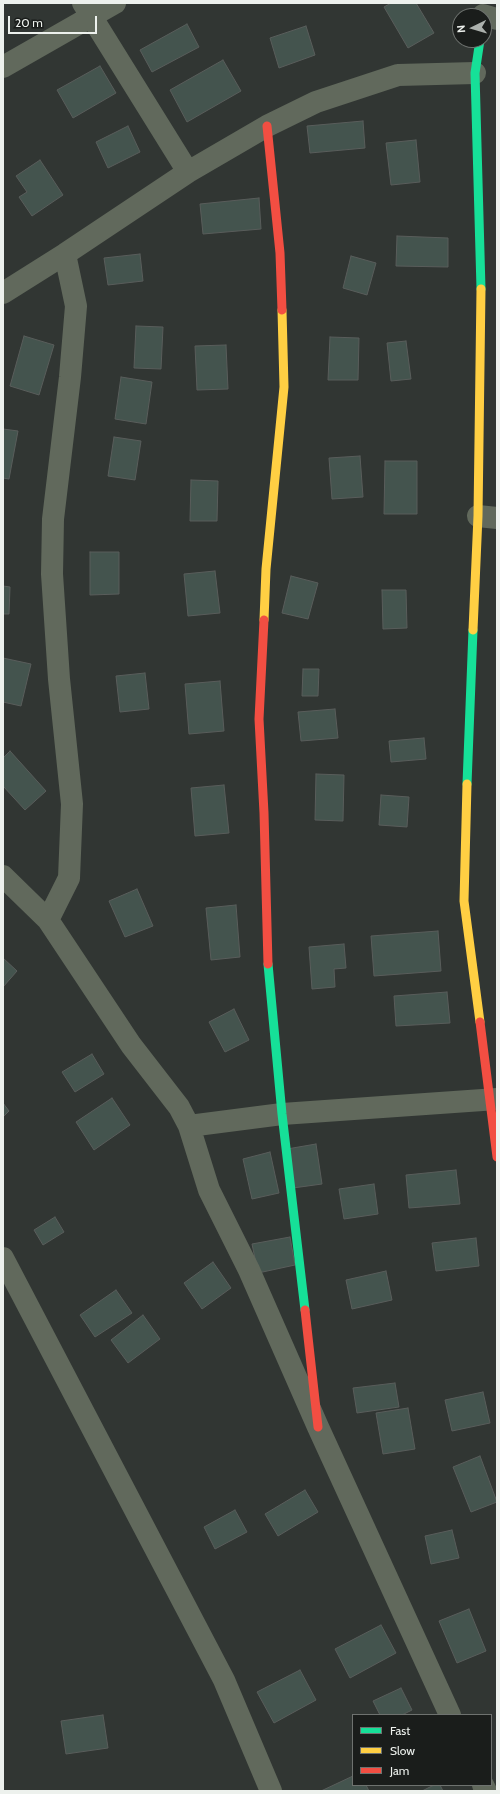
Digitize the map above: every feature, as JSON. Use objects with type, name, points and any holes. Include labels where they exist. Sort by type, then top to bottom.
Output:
[{"type":"street","points":[[3,67],[87,10],[115,3]]},
{"type":"street","points":[[87,10],[188,172]]},
{"type":"street","points":[[479,48],[476,73],[481,307],[488,517],[468,727],[464,901],[493,1099],[497,1157]]},
{"type":"street","points":[[3,293],[65,254],[188,172],[267,126],[316,102],[398,76],[476,73]]},
{"type":"street","points":[[267,126],[280,253],[284,387],[266,569],[260,719],[268,971],[282,1114],[318,1428]]},
{"type":"street","points":[[48,920],[69,878],[72,804],[59,679],[52,574],[53,519],[70,377],[76,306],[65,254]]},
{"type":"street","points":[[3,876],[48,920],[131,1045],[179,1107],[189,1126],[209,1190],[249,1270],[318,1428],[450,1714]]},
{"type":"street","points":[[189,1126],[282,1114],[493,1099]]},
{"type":"street","points":[[3,1258],[224,1680],[271,1791]]},
{"type":"building","points":[[391,3],[416,3],[434,33],[408,48],[384,7]]},
{"type":"building","points":[[187,24],[199,47],[152,72],[140,50]]},
{"type":"building","points":[[306,26],[315,55],[279,68],[270,38]]},
{"type":"building","points":[[223,60],[241,91],[187,122],[170,90]]},
{"type":"building","points":[[100,66],[116,93],[73,118],[57,90]]},
{"type":"building","points":[[363,121],[365,148],[310,153],[307,126]]},
{"type":"building","points":[[128,126],[140,152],[108,168],[96,142]]},
{"type":"building","points":[[416,140],[420,182],[391,185],[386,143]]},
{"type":"building","points":[[40,160],[63,195],[32,216],[19,197],[27,192],[16,176]]},
{"type":"building","points":[[259,198],[261,229],[203,234],[200,204]]},
{"type":"building","points":[[397,236],[448,238],[448,267],[396,266]]},
{"type":"building","points":[[140,254],[143,281],[108,285],[104,258]]},
{"type":"building","points":[[351,256],[376,263],[367,295],[343,288]]},
{"type":"building","points":[[136,326],[163,327],[161,369],[134,368]]},
{"type":"building","points":[[24,336],[54,345],[39,395],[10,386]]},
{"type":"building","points":[[330,337],[359,338],[358,380],[328,380]]},
{"type":"building","points":[[406,341],[411,379],[391,381],[387,343]]},
{"type":"building","points":[[226,345],[228,389],[197,390],[195,346]]},
{"type":"building","points":[[121,377],[152,382],[146,424],[115,419]]},
{"type":"building","points":[[3,429],[18,431],[9,479],[3,478]]},
{"type":"building","points":[[114,437],[141,441],[135,480],[108,476]]},
{"type":"building","points":[[360,456],[363,497],[332,499],[329,458]]},
{"type":"building","points":[[385,461],[417,461],[417,514],[384,514]]},
{"type":"building","points":[[191,480],[218,481],[217,521],[190,521]]},
{"type":"building","points":[[90,552],[119,552],[119,594],[90,595]]},
{"type":"building","points":[[215,571],[220,613],[188,616],[184,574]]},
{"type":"building","points":[[291,576],[318,583],[308,619],[282,613]]},
{"type":"building","points":[[3,586],[10,587],[9,614],[3,614]]},
{"type":"building","points":[[382,590],[406,590],[407,628],[383,629]]},
{"type":"building","points":[[3,658],[31,664],[21,706],[3,702]]},
{"type":"building","points":[[303,669],[319,669],[318,696],[302,696]]},
{"type":"building","points":[[145,673],[149,709],[120,712],[116,676]]},
{"type":"building","points":[[220,681],[224,731],[189,734],[185,684]]},
{"type":"building","points":[[335,709],[338,738],[301,741],[298,712]]},
{"type":"building","points":[[424,738],[426,759],[391,762],[389,741]]},
{"type":"building","points":[[10,751],[46,791],[25,810],[3,786],[3,758]]},
{"type":"building","points":[[316,774],[344,775],[343,821],[315,820]]},
{"type":"building","points":[[224,785],[229,833],[195,836],[191,788]]},
{"type":"building","points":[[381,795],[409,797],[407,827],[379,825]]},
{"type":"building","points":[[137,889],[153,926],[125,937],[109,901]]},
{"type":"building","points":[[236,905],[240,957],[211,960],[206,908]]},
{"type":"building","points":[[438,931],[441,971],[374,976],[371,936]]},
{"type":"building","points":[[344,944],[346,968],[334,969],[335,987],[312,989],[309,947]]},
{"type":"building","points":[[3,958],[17,971],[3,987]]},
{"type":"building","points":[[447,992],[450,1023],[396,1026],[394,996]]},
{"type":"building","points":[[234,1009],[249,1040],[225,1052],[209,1022]]},
{"type":"building","points":[[92,1054],[104,1074],[75,1092],[62,1072]]},
{"type":"building","points":[[112,1098],[130,1125],[94,1150],[76,1122]]},
{"type":"building","points":[[3,1103],[9,1111],[3,1117]]},
{"type":"building","points":[[316,1144],[322,1184],[293,1188],[287,1149]]},
{"type":"building","points":[[270,1152],[279,1193],[252,1199],[243,1159]]},
{"type":"building","points":[[456,1170],[460,1204],[409,1208],[406,1175]]},
{"type":"building","points":[[374,1184],[378,1214],[344,1219],[339,1189]]},
{"type":"building","points":[[55,1217],[64,1232],[43,1245],[34,1230]]},
{"type":"building","points":[[290,1237],[295,1265],[258,1273],[252,1244]]},
{"type":"building","points":[[476,1238],[479,1266],[436,1271],[432,1243]]},
{"type":"building","points":[[213,1262],[231,1288],[202,1309],[184,1283]]},
{"type":"building","points":[[386,1271],[392,1300],[352,1309],[346,1280]]},
{"type":"building","points":[[116,1290],[132,1313],[95,1337],[80,1315]]},
{"type":"building","points":[[143,1315],[160,1339],[128,1363],[111,1340]]},
{"type":"building","points":[[395,1383],[399,1407],[357,1413],[353,1388]]},
{"type":"building","points":[[483,1392],[490,1423],[452,1431],[445,1400]]},
{"type":"building","points":[[408,1408],[415,1449],[383,1454],[376,1413]]},
{"type":"building","points":[[480,1456],[497,1502],[471,1512],[453,1467]]},
{"type":"building","points":[[305,1490],[318,1512],[278,1536],[265,1514]]},
{"type":"building","points":[[235,1510],[247,1532],[215,1549],[204,1527]]},
{"type":"building","points":[[452,1530],[459,1558],[431,1564],[425,1536]]},
{"type":"building","points":[[469,1609],[486,1651],[457,1663],[439,1621]]},
{"type":"building","points":[[381,1625],[396,1653],[350,1678],[335,1649]]},
{"type":"building","points":[[300,1670],[316,1700],[274,1723],[257,1692]]},
{"type":"building","points":[[401,1688],[412,1710],[404,1714],[380,1714],[373,1701]]},
{"type":"building","points":[[103,1715],[108,1748],[66,1754],[61,1721]]},
{"type":"building","points":[[352,1776],[352,1786],[366,1786],[369,1791],[321,1791]]},
{"type":"building","points":[[432,1786],[440,1786],[443,1791],[422,1791]]},
{"type":"traffic: fast","points":[[479,48],[475,73],[481,289]]},
{"type":"traffic: fast","points":[[467,784],[473,630]]},
{"type":"traffic: fast","points":[[268,964],[282,1114],[305,1310]]},
{"type":"traffic: slow","points":[[473,630],[478,516],[481,289]]},
{"type":"traffic: slow","points":[[264,620],[266,569],[284,387],[282,310]]},
{"type":"traffic: slow","points":[[467,784],[464,901],[480,1022]]},
{"type":"traffic: jam","points":[[267,126],[280,253],[282,310]]},
{"type":"traffic: jam","points":[[264,620],[259,719],[264,813],[268,964]]},
{"type":"traffic: jam","points":[[480,1022],[497,1157]]},
{"type":"traffic: jam","points":[[305,1310],[318,1427]]}]
